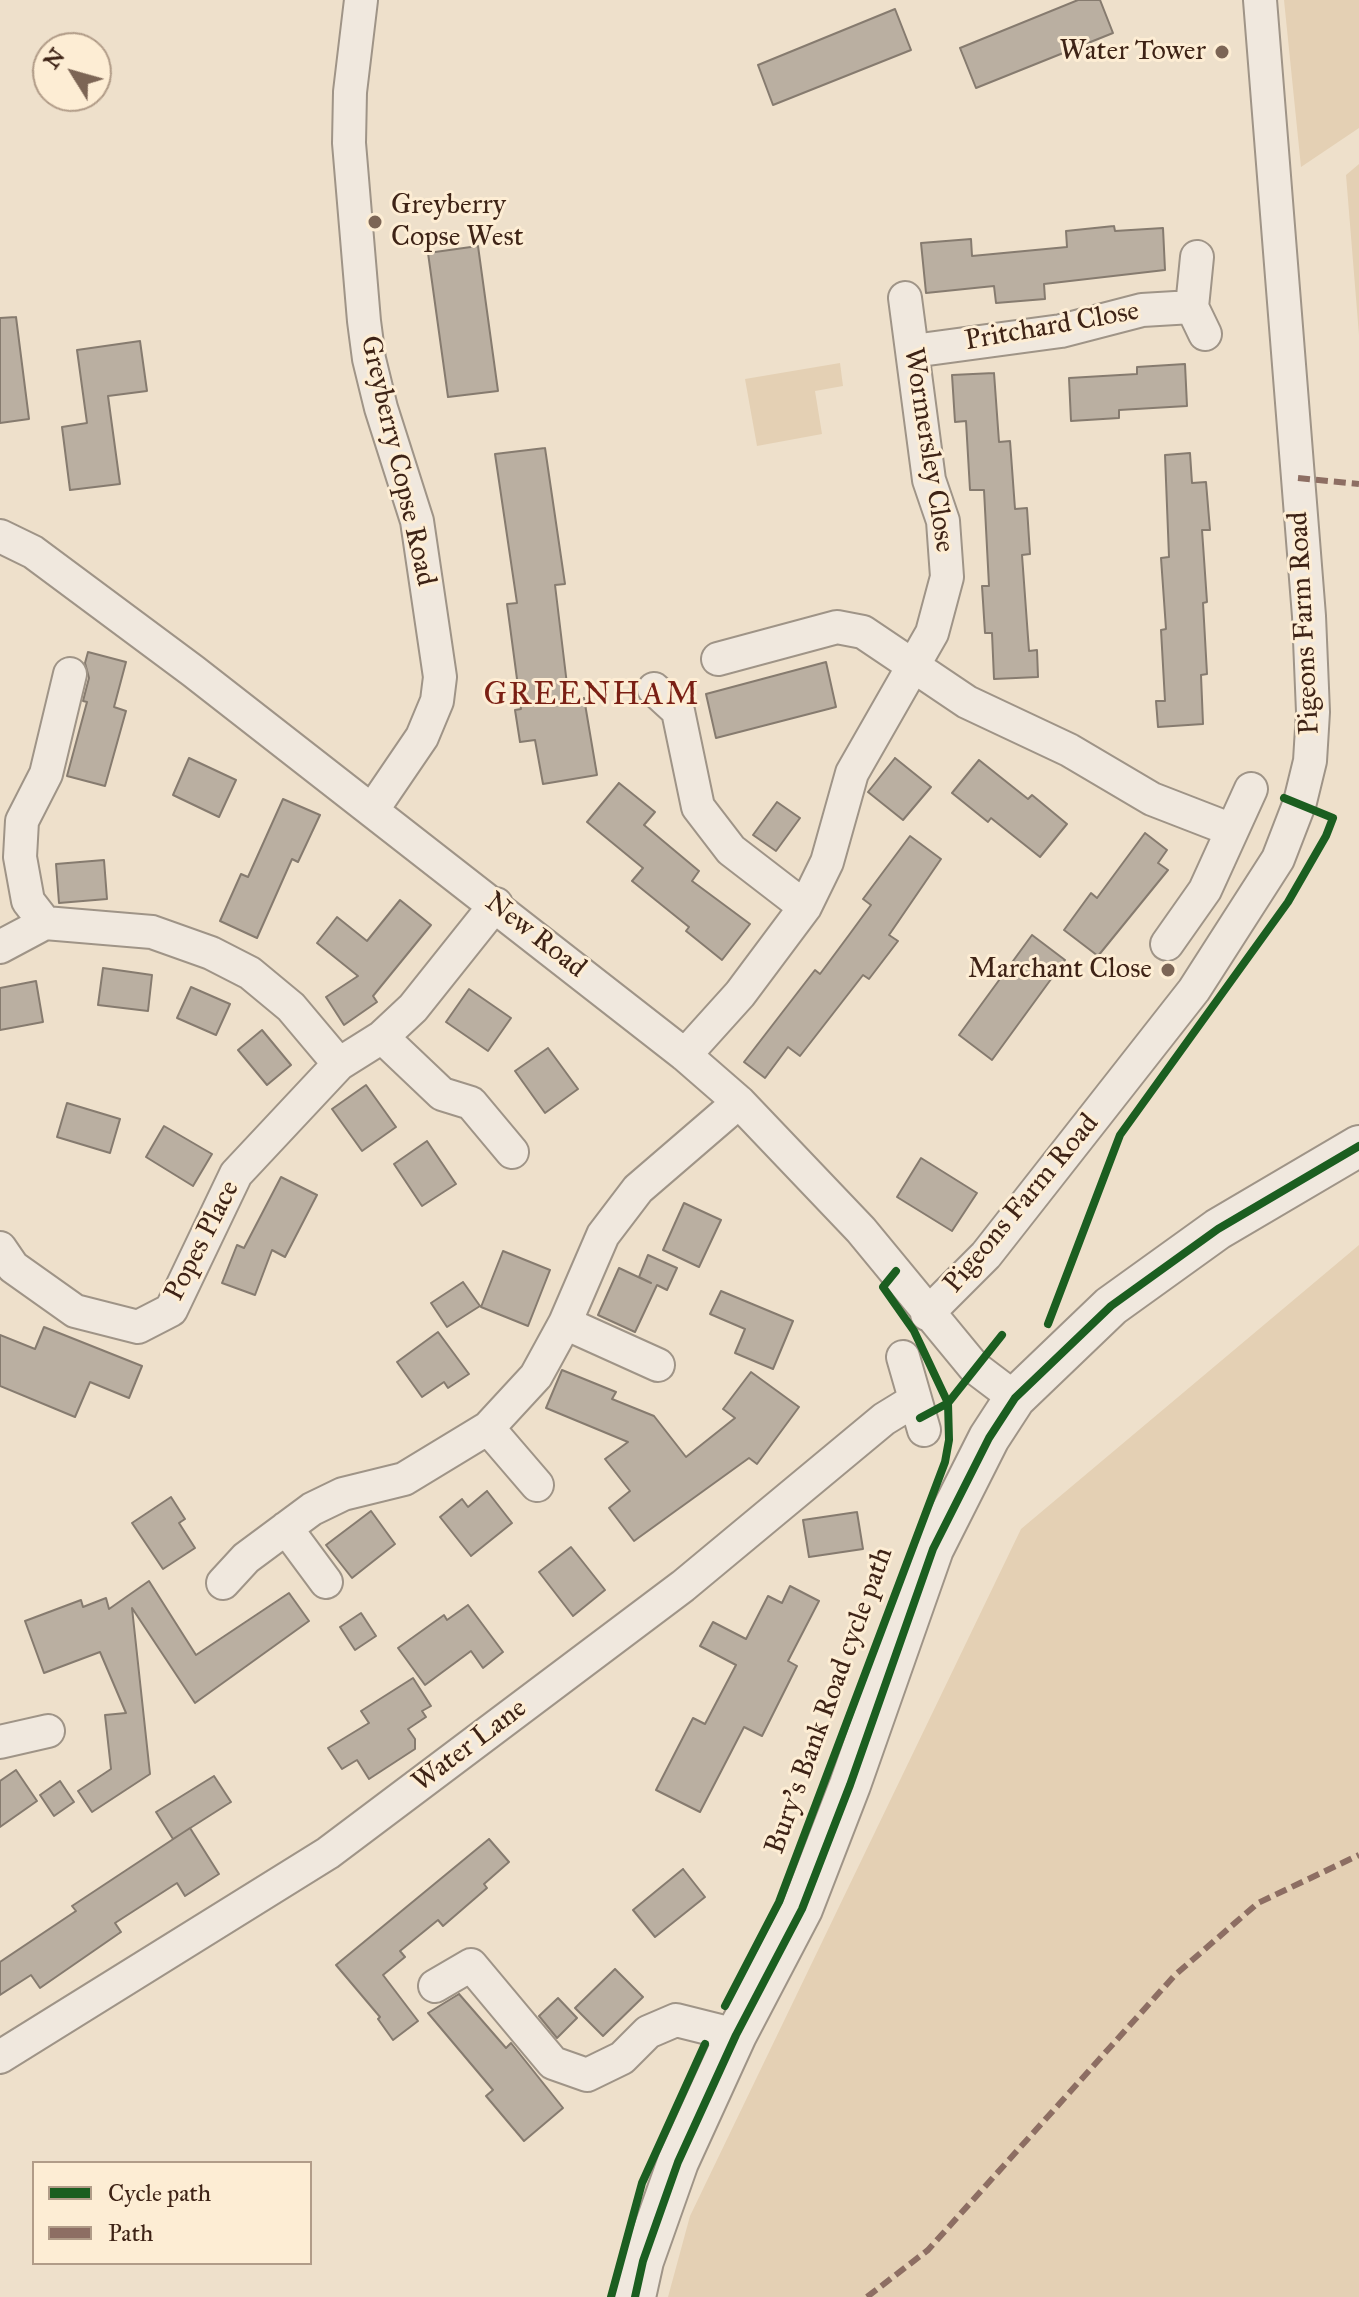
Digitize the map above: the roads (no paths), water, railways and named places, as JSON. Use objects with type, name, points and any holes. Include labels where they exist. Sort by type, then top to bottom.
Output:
[{"type":"street","name":"Greyberry Copse Road","points":[[361,0],[350,92],[349,143],[364,321],[381,408],[417,521],[440,677],[437,701],[422,737],[373,809]]},
{"type":"street","name":"Pigeons Farm Road","points":[[927,1314],[986,1255],[1194,990],[1278,859],[1300,802],[1310,761],[1313,712],[1309,616],[1260,0]]},
{"type":"street","name":"Pritchard Close","points":[[913,351],[1061,331],[1142,310],[1198,320],[1197,257]]},
{"type":"street","name":"Wormersley Close","points":[[685,1055],[740,994],[805,907],[827,862],[852,773],[932,633],[947,577],[943,521],[929,480],[905,298]]},
{"type":"street","name":"New Road","points":[[0,536],[33,552],[373,809],[685,1055],[739,1102],[861,1230],[927,1314],[974,1367],[1015,1398]]},
{"type":"street","points":[[718,659],[837,627],[863,632],[967,702],[1069,750],[1152,799],[1232,830]]},
{"type":"street","points":[[45,923],[28,901],[20,857],[22,821],[46,774],[70,674]]},
{"type":"street","points":[[654,689],[678,711],[698,807],[731,850],[805,907]]},
{"type":"street","points":[[1167,944],[1205,890],[1251,789]]},
{"type":"street","name":"Popes Place","points":[[0,1248],[13,1267],[75,1311],[138,1327],[171,1310],[236,1174],[339,1064],[382,1037],[413,1008],[496,904]]},
{"type":"street","points":[[0,947],[45,923],[152,932],[211,953],[250,973],[291,1007],[339,1064]]},
{"type":"street","points":[[382,1037],[442,1094],[471,1103],[512,1152]]},
{"type":"street","points":[[223,1583],[246,1558],[312,1509],[343,1494],[404,1479],[488,1428],[536,1376],[565,1323],[603,1235],[638,1189],[739,1102]]},
{"type":"street","points":[[635,2297],[643,2261],[678,2162],[736,2035],[802,1909],[850,1785],[933,1549],[961,1489],[1015,1398],[1111,1306],[1218,1229],[1359,1146]]},
{"type":"street","points":[[565,1323],[658,1365]]},
{"type":"street","points":[[903,1357],[924,1430]]},
{"type":"street","name":"Water Lane","points":[[0,2057],[328,1853],[683,1586],[884,1419],[915,1400]]},
{"type":"street","points":[[488,1428],[537,1485]]},
{"type":"street","points":[[286,1528],[326,1582]]},
{"type":"street","points":[[0,1742],[48,1731]]},
{"type":"street","points":[[435,1986],[471,1965],[553,2063],[587,2075],[622,2058],[648,2032],[676,2020],[736,2035]]},
{"type":"place","name":"Water Tower","points":[[1222,52]]},
{"type":"place","name":"Greyberry Copse West","points":[[375,222]]},
{"type":"place","name":"Marchant Close","points":[[1168,970]]},
{"type":"district","name":"GREENHAM","points":[[592,696]]}]
